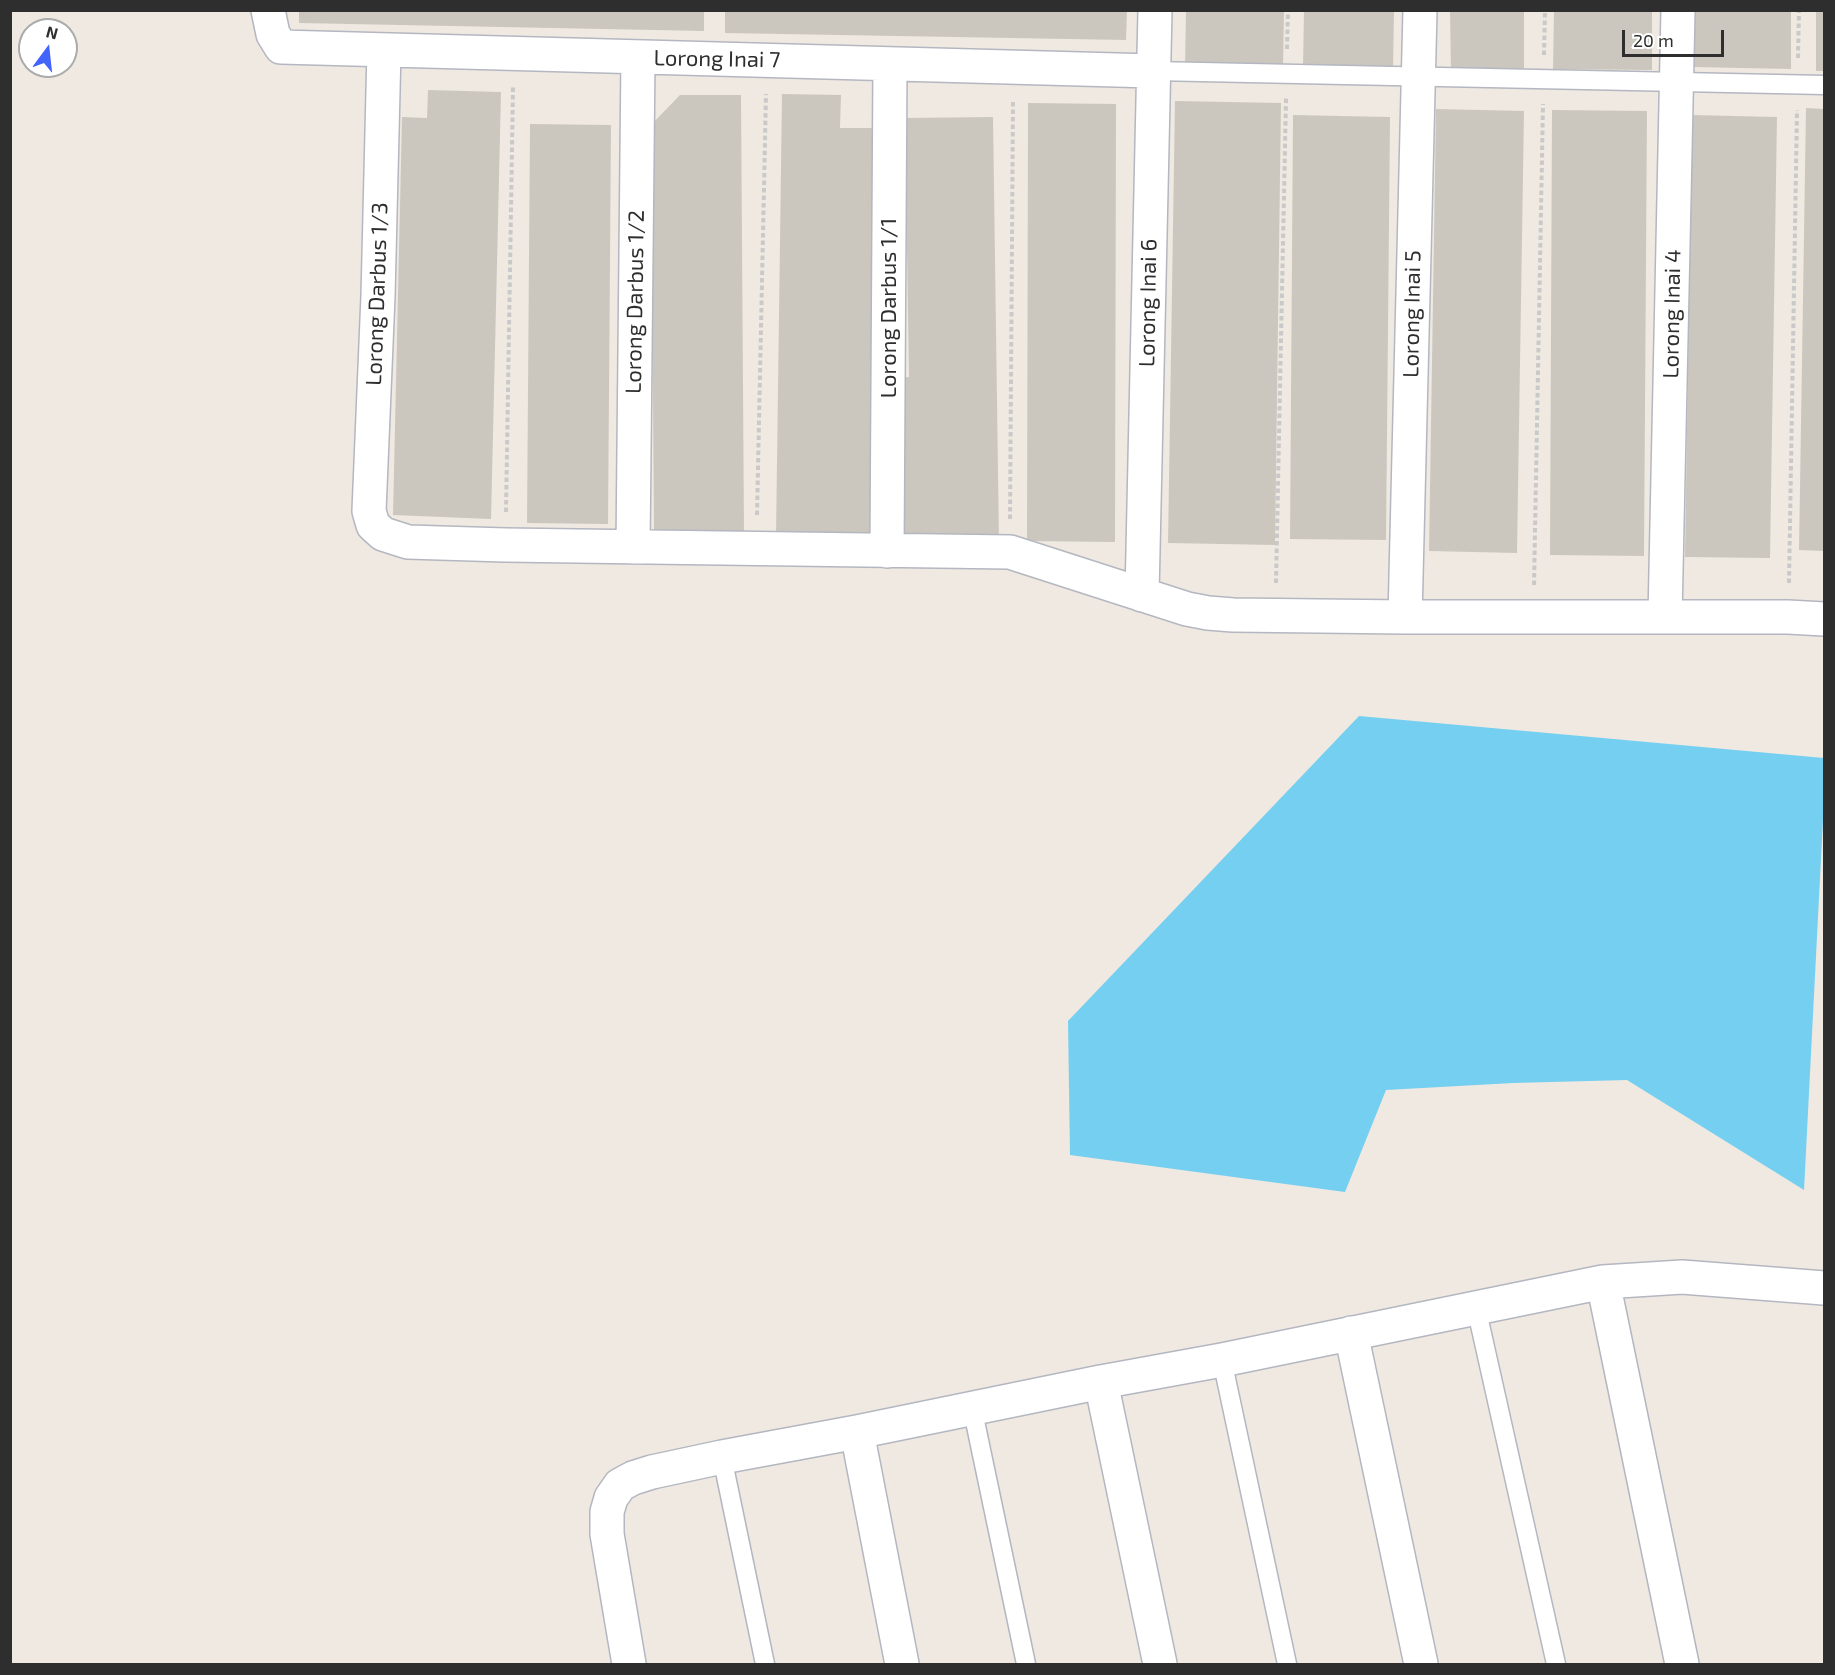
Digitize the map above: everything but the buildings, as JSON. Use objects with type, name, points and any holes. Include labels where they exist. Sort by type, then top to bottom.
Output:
[{"type":"street","name":"Lorong Inai 7","points":[[268,10],[273,34],[281,47],[1153,71]]},
{"type":"street","name":"Lorong Inai 6","points":[[1142,595],[1155,10]]},
{"type":"street","name":"Lorong Inai 5","points":[[1405,617],[1420,10]]},
{"type":"street","name":"Lorong Inai 4","points":[[1665,617],[1678,10]]},
{"type":"street","name":"Lorong Darbus 1/3","points":[[384,50],[378,296],[369,511],[373,525],[383,534],[408,542],[505,545]]},
{"type":"street","name":"Lorong Darbus 1/2","points":[[633,547],[638,57]]},
{"type":"street","name":"Lorong Darbus 1/1","points":[[886,551],[890,64]]},
{"type":"street","points":[[505,545],[1010,552],[1142,595],[1208,613],[1233,615],[1788,616],[1824,619]]},
{"type":"street","points":[[629,1665],[607,1533],[607,1512],[611,1498],[620,1485],[652,1472],[972,1407],[1222,1360],[1603,1282],[1682,1277],[1824,1288]]},
{"type":"street","points":[[1603,1282],[1682,1665]]},
{"type":"street","points":[[1351,1333],[1421,1665]]},
{"type":"street","points":[[1101,1382],[1160,1665]]},
{"type":"street","points":[[857,1432],[902,1665]]},
{"type":"lane","points":[[1153,71],[1824,85]]},
{"type":"lane","points":[[1476,1307],[1556,1665]]},
{"type":"lane","points":[[1222,1360],[1287,1665]]},
{"type":"lane","points":[[972,1407],[1026,1665]]},
{"type":"lane","points":[[722,1457],[765,1665]]},
{"type":"path","points":[[1275,615],[1288,10]]},
{"type":"path","points":[[1533,616],[1545,10]]},
{"type":"path","points":[[1788,616],[1799,10]]},
{"type":"path","points":[[505,545],[514,53]]},
{"type":"path","points":[[757,550],[767,60]]},
{"type":"path","points":[[1010,552],[1013,67]]},
{"type":"water","points":[[1359,716],[1824,758],[1824,800],[1804,1190],[1627,1080],[1386,1090],[1345,1192],[1070,1155],[1068,1021]]}]
